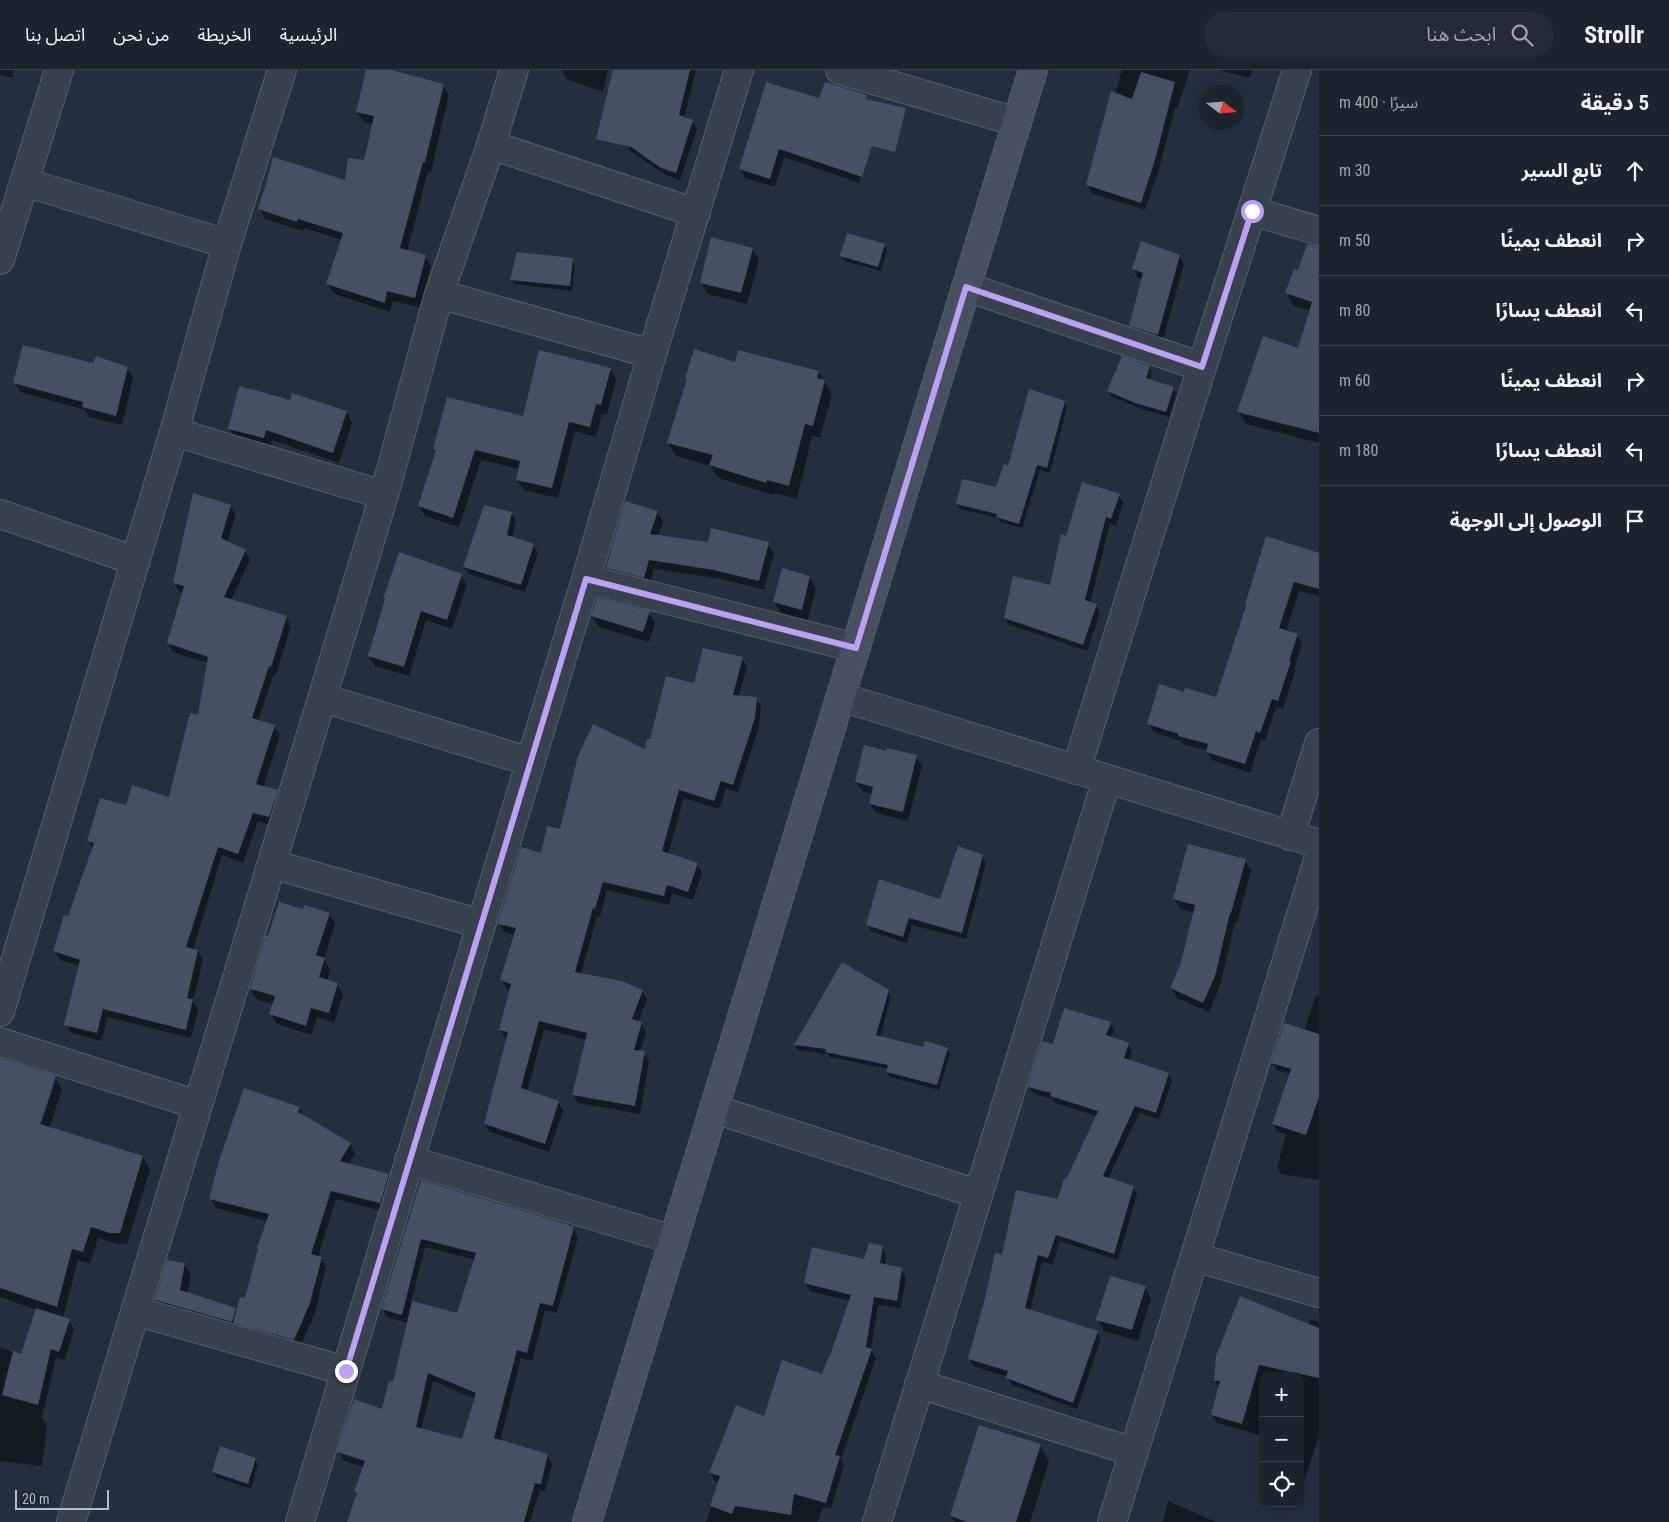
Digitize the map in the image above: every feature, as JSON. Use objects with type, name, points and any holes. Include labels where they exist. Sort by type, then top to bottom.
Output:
[{"type":"street","points":[[0,260],[59,70]]},
{"type":"street","points":[[0,1012],[9,952],[136,561],[228,244],[282,70]]},
{"type":"street","points":[[73,1522],[135,1311],[384,495],[439,294],[491,145],[514,70]]},
{"type":"street","points":[[300,1522],[739,70]]},
{"type":"street","points":[[840,70],[1017,122]]},
{"type":"street","points":[[587,1522],[1033,70]]},
{"type":"street","points":[[1076,770],[1297,70]]},
{"type":"street","points":[[491,145],[696,213]]},
{"type":"street","points":[[24,182],[228,244]]},
{"type":"street","points":[[1252,211],[1319,231]]},
{"type":"street","points":[[966,287],[1202,367]]},
{"type":"street","points":[[439,294],[652,354]]},
{"type":"street","points":[[174,432],[384,495]]},
{"type":"street","points":[[0,514],[136,561]]},
{"type":"street","points":[[586,579],[856,648]]},
{"type":"street","points":[[841,697],[1319,844]]},
{"type":"street","points":[[323,698],[530,762]]},
{"type":"street","points":[[1290,836],[1319,743]]},
{"type":"street","points":[[877,1522],[1107,779]]},
{"type":"street","points":[[1112,1522],[1319,857]]},
{"type":"street","points":[[272,864],[481,924]]},
{"type":"street","points":[[0,1042],[198,1105]]},
{"type":"street","points":[[714,1109],[978,1194]]},
{"type":"street","points":[[409,1160],[674,1240]]},
{"type":"street","points":[[1195,1257],[1319,1293]]},
{"type":"street","points":[[135,1311],[346,1371]]},
{"type":"street","points":[[919,1384],[1134,1452]]},
{"type":"building","points":[[366,70],[391,70],[444,84],[425,162],[423,162],[400,248],[426,255],[415,298],[387,291],[385,303],[326,284],[343,233],[298,219],[297,222],[258,209],[273,157],[345,180],[348,158],[364,160],[374,116],[356,112]]},
{"type":"building","points":[[613,70],[690,70],[679,115],[693,120],[676,173],[661,168],[631,147],[596,139]]},
{"type":"building","points":[[1141,72],[1175,82],[1155,160],[1141,203],[1086,185],[1111,91],[1132,99]]},
{"type":"building","points":[[766,82],[819,98],[825,82],[867,95],[866,99],[906,108],[895,152],[872,146],[862,177],[779,149],[770,179],[739,169]]},
{"type":"building","points":[[847,233],[885,244],[878,267],[840,256]]},
{"type":"building","points":[[711,237],[753,248],[741,293],[700,283]]},
{"type":"building","points":[[1141,241],[1180,255],[1158,335],[1129,326],[1143,273],[1132,269]]},
{"type":"building","points":[[1307,244],[1319,246],[1319,433],[1237,412],[1263,336],[1298,348],[1312,302],[1285,293],[1294,269],[1298,270]]},
{"type":"building","points":[[517,252],[573,258],[570,286],[510,280]]},
{"type":"building","points":[[23,345],[93,363],[96,356],[128,367],[116,416],[82,407],[83,402],[13,383]]},
{"type":"building","points":[[694,349],[735,362],[738,350],[819,371],[817,378],[825,380],[813,426],[805,424],[789,486],[767,480],[766,483],[709,465],[713,455],[667,443],[687,379],[685,379]]},
{"type":"building","points":[[539,350],[611,368],[601,405],[596,404],[590,427],[569,422],[552,488],[516,480],[520,461],[475,450],[453,518],[418,506],[436,450],[433,449],[447,397],[523,416]]},
{"type":"building","points":[[1122,356],[1150,366],[1146,378],[1174,387],[1166,412],[1135,403],[1107,391]]},
{"type":"building","points":[[239,386],[290,400],[292,393],[347,411],[333,453],[266,430],[264,438],[228,429]]},
{"type":"building","points":[[1029,389],[1065,401],[1047,468],[1037,465],[1019,524],[996,517],[997,514],[956,504],[962,479],[996,487],[1004,464],[1008,466]]},
{"type":"building","points":[[1082,482],[1120,494],[1111,519],[1106,517],[1085,600],[1097,604],[1083,645],[1004,618],[1013,576],[1050,585],[1061,534],[1066,536]]},
{"type":"building","points":[[193,493],[231,505],[221,538],[246,550],[224,597],[287,616],[252,718],[275,725],[256,784],[278,790],[269,817],[253,813],[238,854],[218,847],[186,947],[198,950],[187,998],[193,999],[186,1030],[103,1009],[97,1033],[64,1025],[80,960],[53,951],[64,915],[68,916],[94,843],[87,841],[100,798],[126,805],[132,785],[169,797],[190,713],[198,715],[208,657],[167,643],[184,586],[173,583]]},
{"type":"building","points":[[625,501],[658,511],[650,534],[708,542],[711,528],[769,542],[759,581],[714,570],[649,560],[644,578],[606,568]]},
{"type":"building","points":[[484,505],[512,512],[507,535],[534,544],[521,585],[463,567]]},
{"type":"building","points":[[1266,536],[1319,553],[1319,589],[1294,582],[1279,628],[1298,634],[1289,661],[1291,661],[1278,701],[1272,699],[1260,733],[1256,731],[1245,764],[1206,752],[1208,744],[1178,736],[1179,734],[1147,724],[1159,684],[1184,692],[1185,688],[1216,697],[1246,606]]},
{"type":"building","points":[[399,552],[462,574],[447,620],[421,611],[404,667],[368,656],[385,599],[383,599]]},
{"type":"building","points":[[782,568],[810,576],[802,610],[773,602]]},
{"type":"building","points":[[597,598],[650,611],[643,632],[591,616]]},
{"type":"building","points":[[703,648],[743,657],[733,695],[757,697],[755,718],[733,785],[721,781],[714,801],[679,790],[662,851],[698,863],[688,892],[667,885],[664,896],[603,882],[595,909],[593,908],[575,972],[621,981],[643,990],[632,1019],[642,1022],[634,1050],[645,1051],[635,1106],[572,1095],[587,1033],[539,1021],[521,1088],[559,1101],[545,1144],[484,1124],[508,1032],[499,1030],[511,984],[500,980],[516,928],[498,924],[521,847],[541,853],[547,826],[560,829],[578,756],[593,724],[645,749],[647,738],[650,739],[666,676],[694,683]]},
{"type":"building","points":[[864,745],[886,751],[887,748],[917,755],[903,812],[869,804],[873,787],[855,782]]},
{"type":"building","points":[[1188,844],[1246,859],[1230,913],[1215,976],[1203,1003],[1170,988],[1180,966],[1195,905],[1173,899]]},
{"type":"building","points":[[958,846],[983,855],[962,933],[909,918],[903,937],[866,925],[879,879],[940,899]]},
{"type":"building","points":[[279,902],[303,909],[304,905],[330,913],[316,955],[325,958],[319,977],[338,983],[329,1013],[311,1008],[306,1026],[269,1014],[275,996],[250,989],[266,935],[268,936]]},
{"type":"building","points":[[842,962],[889,990],[876,1035],[923,1047],[925,1041],[948,1048],[937,1085],[886,1072],[888,1065],[825,1052],[826,1049],[794,1045]]},
{"type":"building","points":[[1064,1008],[1111,1022],[1106,1035],[1129,1043],[1124,1058],[1169,1073],[1156,1113],[1135,1106],[1103,1176],[1134,1186],[1114,1254],[1056,1235],[1048,1258],[1038,1255],[1025,1308],[1098,1331],[1073,1403],[1006,1378],[1008,1371],[968,1359],[995,1253],[1002,1255],[1016,1190],[1058,1199],[1064,1179],[1066,1180],[1098,1111],[1050,1096],[1051,1093],[1028,1087],[1042,1041],[1053,1044]]},
{"type":"building","points":[[1284,1023],[1319,1034],[1319,1097],[1306,1135],[1272,1124],[1291,1069],[1271,1063]]},
{"type":"building","points":[[0,1058],[56,1076],[40,1124],[143,1156],[120,1233],[110,1233],[91,1227],[83,1252],[72,1249],[57,1307],[0,1288]]},
{"type":"building","points":[[244,1088],[300,1107],[298,1112],[351,1143],[340,1161],[389,1174],[380,1203],[331,1191],[311,1254],[322,1257],[310,1303],[294,1340],[233,1323],[240,1297],[245,1298],[257,1248],[269,1214],[209,1199],[219,1161]]},
{"type":"building","points":[[421,1180],[574,1227],[553,1306],[540,1303],[527,1353],[517,1350],[494,1438],[548,1454],[541,1484],[535,1483],[524,1522],[347,1522],[357,1493],[354,1492],[365,1461],[337,1452],[354,1399],[382,1409],[389,1381],[393,1382],[412,1301],[457,1313],[476,1253],[421,1239],[402,1315],[381,1309]],"holes":[[[428,1373],[476,1393],[462,1439],[416,1427]]]},
{"type":"building","points":[[869,1243],[883,1246],[880,1263],[902,1268],[897,1301],[874,1297],[866,1347],[872,1349],[835,1455],[840,1456],[826,1503],[794,1494],[791,1515],[735,1506],[732,1514],[710,1506],[720,1476],[709,1473],[736,1405],[764,1416],[782,1360],[822,1374],[829,1358],[851,1295],[804,1283],[812,1247],[864,1259]]},
{"type":"building","points":[[167,1260],[185,1263],[180,1290],[236,1308],[232,1322],[155,1300]]},
{"type":"building","points":[[1110,1276],[1146,1286],[1132,1330],[1096,1320]]},
{"type":"building","points":[[1240,1296],[1319,1328],[1319,1378],[1304,1375],[1304,1372],[1291,1372],[1259,1365],[1242,1424],[1211,1415],[1220,1381],[1214,1381],[1216,1356]]},
{"type":"building","points":[[36,1308],[70,1319],[59,1352],[51,1349],[38,1405],[2,1395],[13,1351],[21,1354]]},
{"type":"building","points":[[979,1425],[1041,1444],[1016,1522],[968,1522],[950,1516]]},
{"type":"building","points":[[220,1446],[256,1458],[248,1484],[212,1472]]},
{"type":"route","points":[[346,1371],[586,579],[856,648],[966,287],[1202,367],[1252,211]]}]
